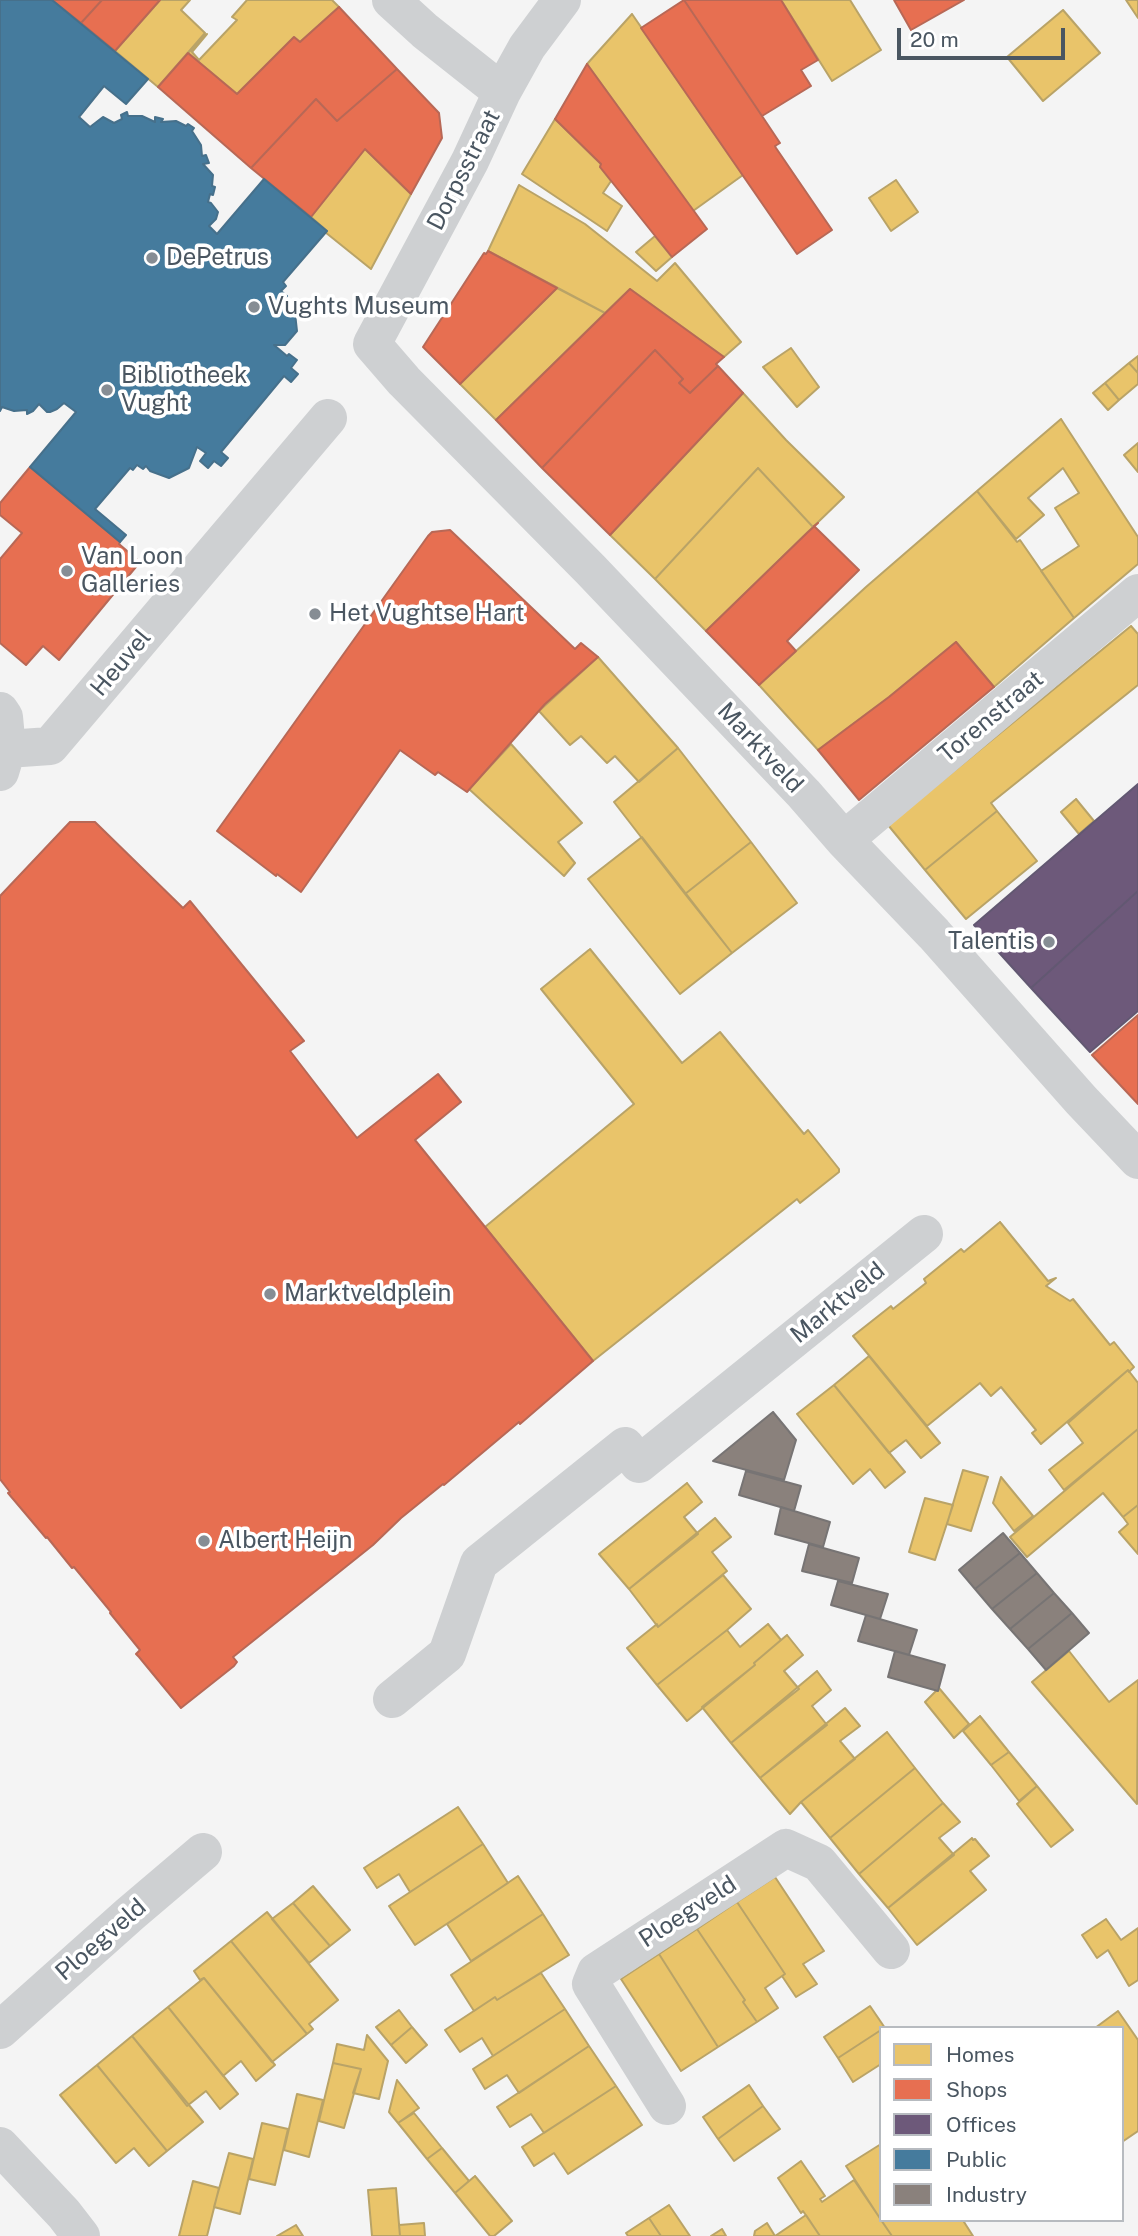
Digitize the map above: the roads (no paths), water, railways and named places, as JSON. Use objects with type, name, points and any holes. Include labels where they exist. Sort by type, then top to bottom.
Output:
[{"type":"street","points":[[391,0],[425,31],[502,92]]},
{"type":"street","name":"Dorpsstraat","points":[[372,344],[470,161],[502,92],[527,47],[562,0]]},
{"type":"street","name":"Marktveld","points":[[372,344],[404,381],[591,570],[804,794],[1138,1160]]},
{"type":"street","name":"Heuvel","points":[[4,761],[50,746],[328,418]]},
{"type":"street","name":"Torenstraat","points":[[844,840],[1138,593]]},
{"type":"street","points":[[0,711],[4,717],[4,761]]},
{"type":"street","name":"Marktveld","points":[[392,1699],[447,1654],[479,1563],[625,1446],[639,1464],[924,1234]]},
{"type":"street","name":"Ploegveld","points":[[667,2106],[591,1984],[596,1972],[786,1847],[818,1863],[891,1950]]},
{"type":"street","name":"Ploegveld","points":[[0,2030],[204,1852]]},
{"type":"street","points":[[0,2146],[64,2214],[80,2236]]},
{"type":"place","name":"DePetrus","points":[[152,258]]},
{"type":"place","name":"Vughts Museum","points":[[254,307]]},
{"type":"place","name":"Bibliotheek Vught","points":[[107,390]]},
{"type":"place","name":"Van Loon Galleries","points":[[67,571]]},
{"type":"place","name":"Het Vughtse Hart","points":[[315,614]]},
{"type":"place","name":"Talentis","points":[[1049,942]]},
{"type":"place","name":"Marktveldplein","points":[[270,1294]]},
{"type":"place","name":"Albert Heijn","points":[[204,1541]]}]
